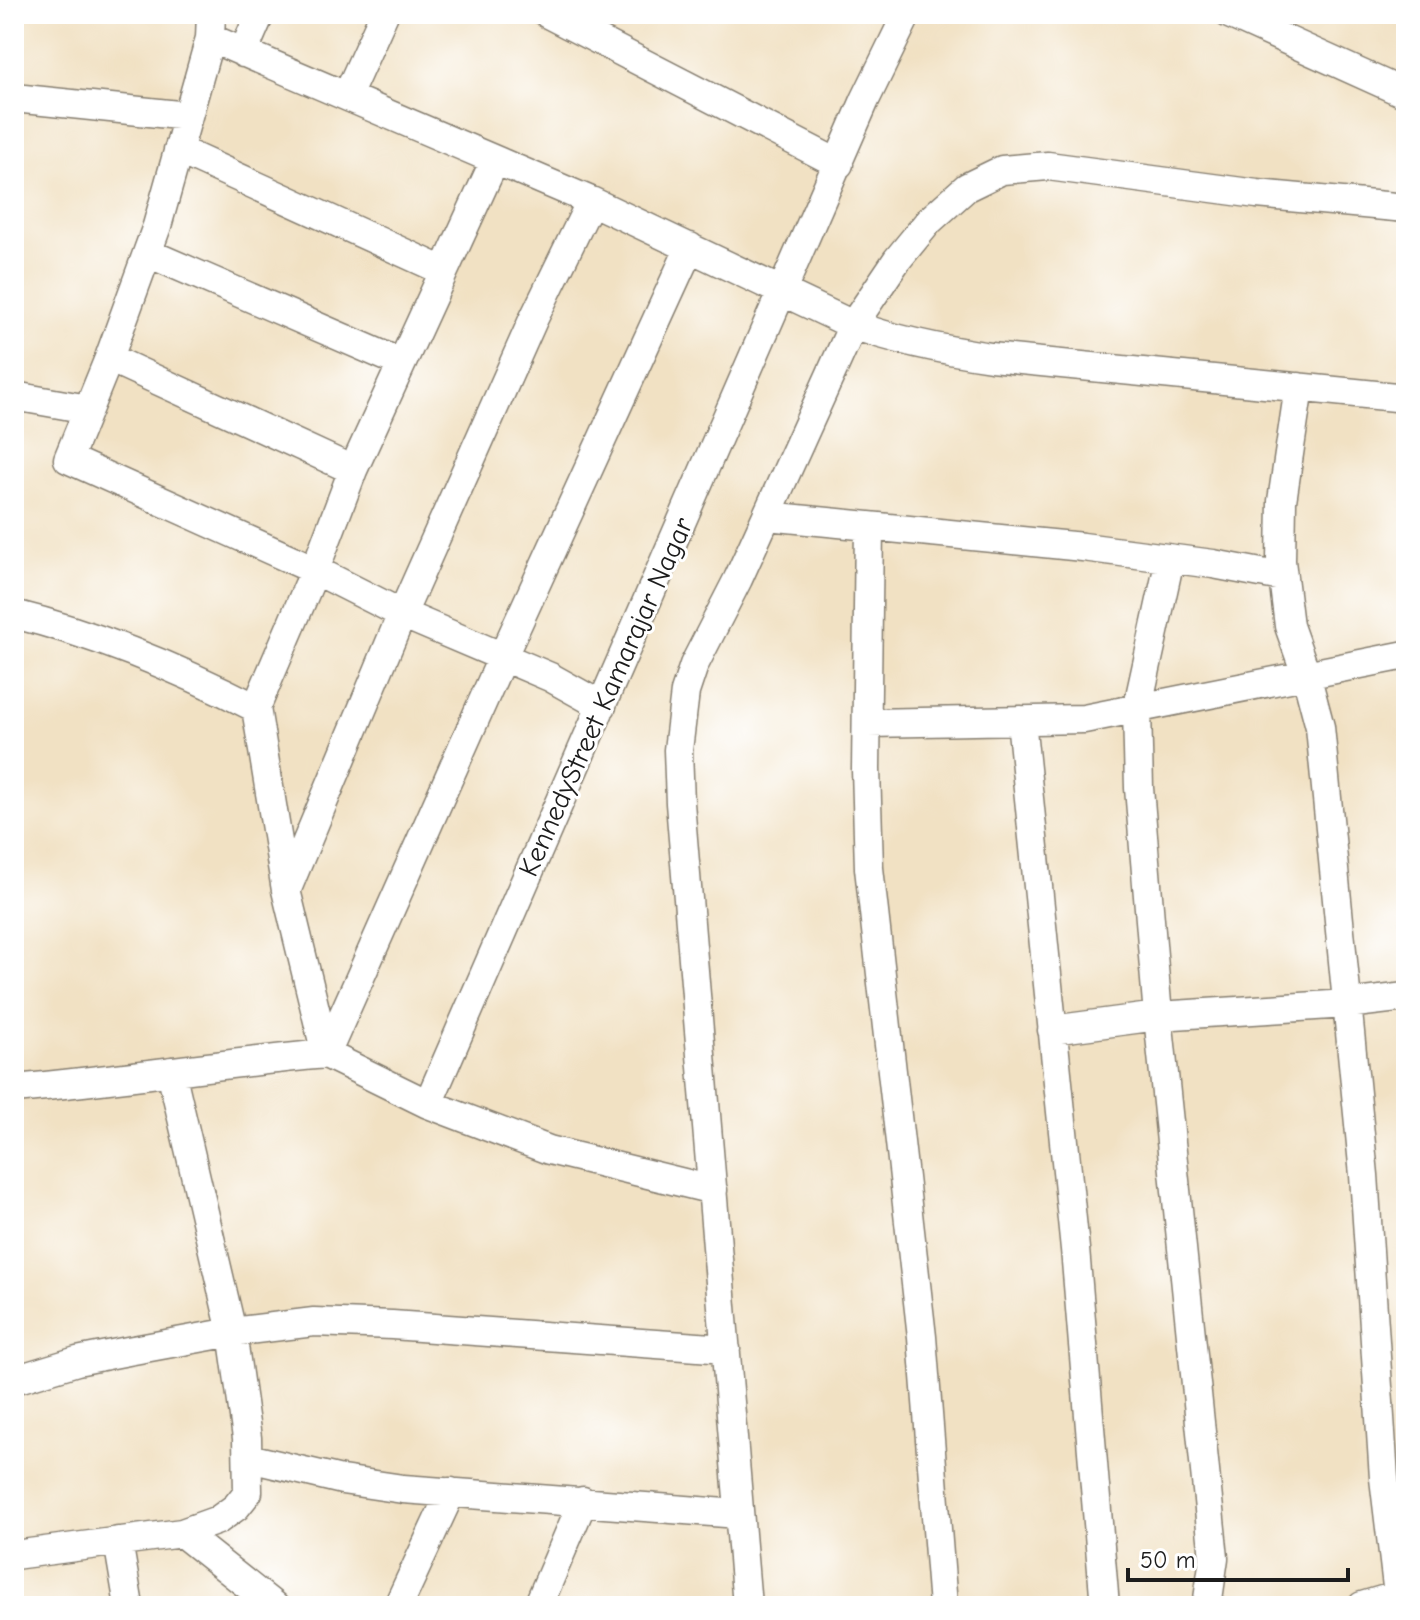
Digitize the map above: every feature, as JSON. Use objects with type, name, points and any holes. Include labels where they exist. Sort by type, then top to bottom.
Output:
[{"type":"street","points":[[243,53],[260,14]]},
{"type":"street","points":[[347,96],[384,14]]},
{"type":"street","points":[[548,14],[839,164]]},
{"type":"street","name":"KennedyStreet Kamarajar Nagar","points":[[428,1104],[907,14]]},
{"type":"street","points":[[1229,14],[1406,94]]},
{"type":"street","points":[[602,706],[550,677],[402,614],[315,570],[68,459],[148,253],[188,116],[210,26],[243,53],[591,201],[853,325],[883,336],[931,348],[991,357],[1406,398]]},
{"type":"street","points":[[14,98],[188,116]]},
{"type":"street","points":[[178,150],[444,271]]},
{"type":"street","points":[[326,1054],[286,890],[256,708],[315,570],[353,470],[495,160]]},
{"type":"street","points":[[747,1606],[678,750],[685,692],[694,665],[767,516],[853,325],[897,260],[929,221],[967,187],[1002,170],[1048,166],[1257,194],[1406,208]]},
{"type":"street","points":[[286,890],[402,614],[533,320],[591,201]]},
{"type":"street","points":[[326,1054],[690,247]]},
{"type":"street","points":[[148,253],[401,363]]},
{"type":"street","points":[[109,358],[353,470]]},
{"type":"street","points":[[1299,387],[1282,501],[1282,577],[1289,626],[1320,727],[1364,1175],[1384,1478],[1402,1594],[1362,1606]]},
{"type":"street","points":[[14,396],[88,409]]},
{"type":"street","points":[[767,516],[1083,547],[1282,577]]},
{"type":"street","points":[[869,526],[866,769],[869,868],[922,1337],[943,1606]]},
{"type":"street","points":[[1170,559],[1137,710],[1139,788],[1158,1016],[1214,1558],[1207,1606]]},
{"type":"street","points":[[14,614],[65,627],[121,647],[191,675],[256,708]]},
{"type":"street","points":[[868,723],[1084,719],[1406,655]]},
{"type":"street","points":[[1021,720],[1075,1249],[1105,1606]]},
{"type":"street","points":[[1052,1030],[1158,1016],[1347,1004],[1406,997]]},
{"type":"street","points":[[14,1089],[326,1054],[428,1104],[549,1150],[713,1190]]},
{"type":"street","points":[[14,1555],[182,1533],[218,1520],[236,1507],[248,1492],[249,1458],[232,1332],[171,1071]]},
{"type":"street","points":[[21,1378],[77,1361],[232,1332],[314,1322],[726,1349]]},
{"type":"street","points":[[249,1458],[342,1480],[403,1489],[739,1514]]},
{"type":"street","points":[[398,1606],[451,1492]]},
{"type":"street","points":[[538,1606],[583,1501]]},
{"type":"street","points":[[182,1533],[274,1606]]},
{"type":"street","points":[[118,1541],[129,1606]]}]
